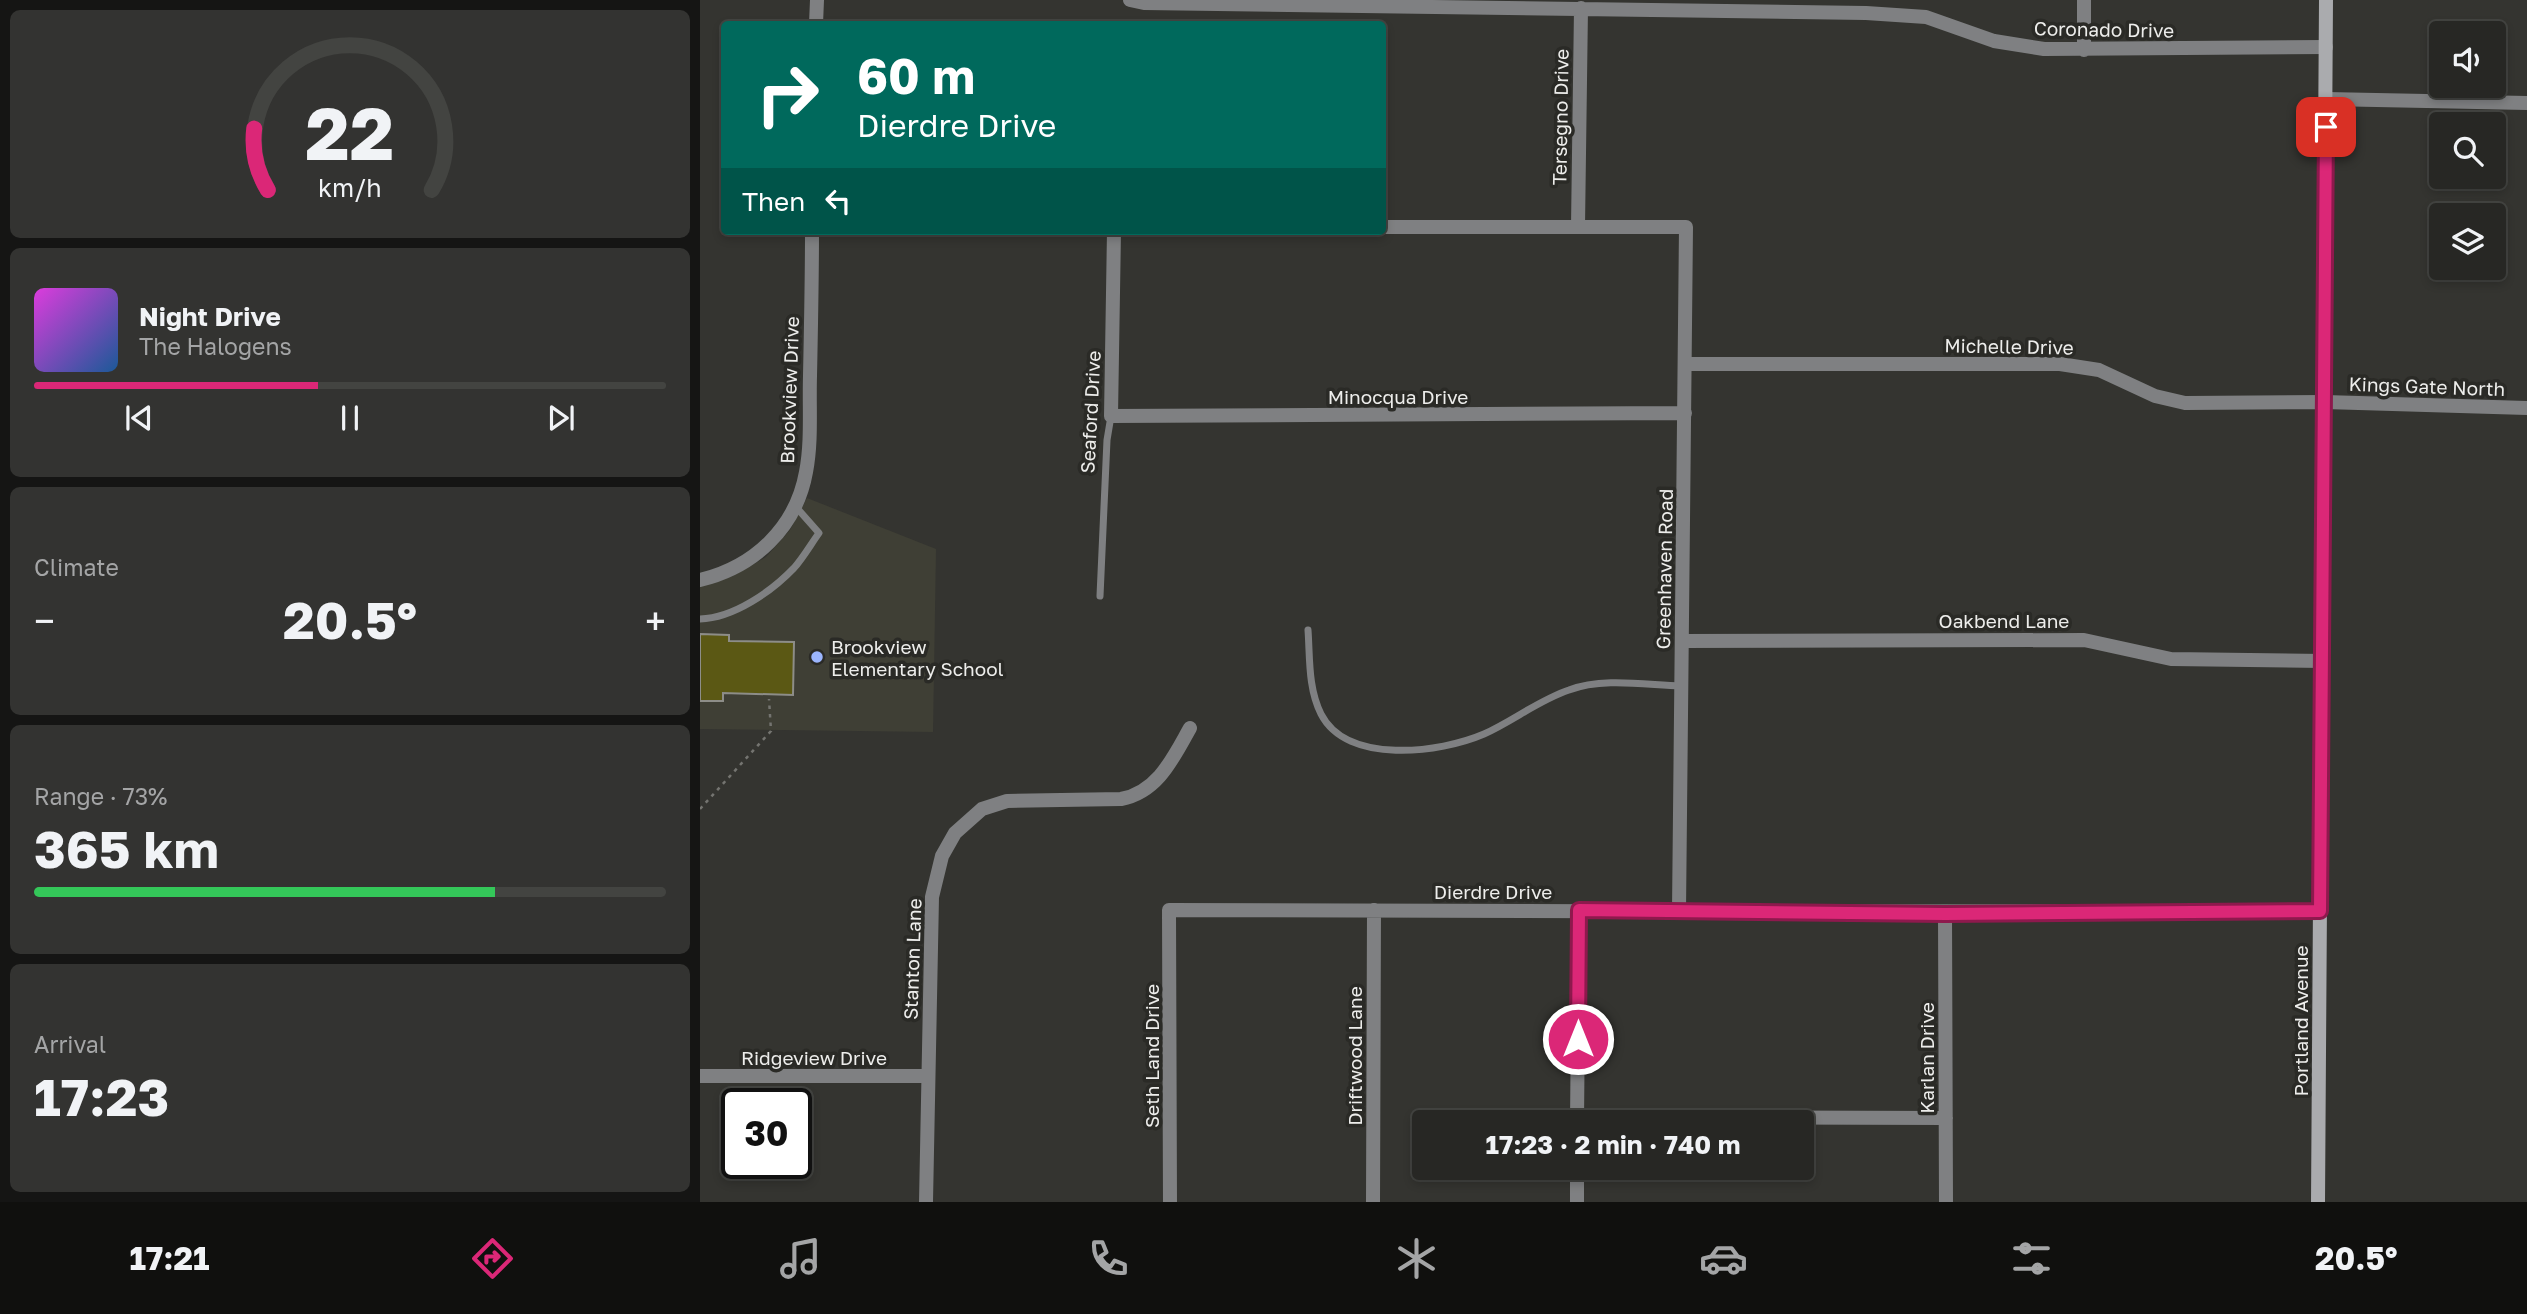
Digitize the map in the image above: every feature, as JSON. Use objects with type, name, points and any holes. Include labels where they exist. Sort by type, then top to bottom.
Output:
[{"type":"main road","name":"Portland Avenue","points":[[2318,1202],[2326,0]]},
{"type":"street","points":[[816,21],[817,0]]},
{"type":"street","name":"Coronado Drive","points":[[1130,0],[1144,3],[1392,3],[1911,15],[1939,20],[1994,41],[2044,49],[2326,47]]},
{"type":"street","points":[[2084,0],[2084,50]]},
{"type":"street","name":"Tersegno Drive","points":[[1578,226],[1581,8]]},
{"type":"street","points":[[2326,99],[2527,103]]},
{"type":"street","points":[[1386,227],[1578,226]]},
{"type":"street","name":"Greenhaven Road","points":[[1578,226],[1686,227],[1679,911]]},
{"type":"street","name":"Brookview Drive","points":[[700,580],[734,569],[752,558],[780,532],[796,507],[806,473],[808,452],[813,235]]},
{"type":"street","name":"Seaford Drive","points":[[1111,416],[1114,235]]},
{"type":"street","name":"Michelle Drive","points":[[1685,364],[2060,364],[2099,370],[2155,397],[2185,403],[2325,402]]},
{"type":"street","name":"Kings Gate North","points":[[2325,402],[2527,408]]},
{"type":"street","name":"Minocqua Drive","points":[[1111,416],[1685,413]]},
{"type":"street","name":"Oakbend Lane","points":[[1682,641],[2064,639],[2104,642],[2171,659],[2323,661]]},
{"type":"street","name":"Stanton Lane","points":[[926,1202],[932,897],[942,856],[955,833],[982,809],[1007,801],[1135,797],[1161,775],[1190,728]]},
{"type":"street","name":"Dierdre Drive","points":[[1169,910],[1579,910],[1945,914],[2320,911]]},
{"type":"street","name":"Seth Land Drive","points":[[1169,910],[1170,1202]]},
{"type":"street","points":[[1577,1110],[1579,910]]},
{"type":"street","name":"Driftwood Lane","points":[[1373,1202],[1374,911]]},
{"type":"street","name":"Karlan Drive","points":[[1945,914],[1946,1202]]},
{"type":"street","name":"Ridgeview Drive","points":[[700,1076],[928,1076]]},
{"type":"street","points":[[1814,1118],[1946,1118]]},
{"type":"street","points":[[1577,1180],[1577,1202]]},
{"type":"lane","name":"Seaford Drive","points":[[1100,596],[1107,440],[1111,416]]},
{"type":"lane","points":[[700,619],[730,611],[762,596],[794,568],[819,533],[796,507]]},
{"type":"lane","points":[[1308,630],[1313,695],[1322,717],[1348,740],[1376,750],[1413,750],[1482,734],[1572,688],[1606,683],[1682,686]]},
{"type":"path","points":[[700,809],[771,731],[769,699]]},
{"type":"shaded area","name":"Brookview Elementary School","points":[[807,498],[936,549],[933,732],[700,729],[700,586],[733,576],[766,557],[790,530]]},
{"type":"building","name":"Brookview Elementary School","points":[[700,634],[729,635],[729,641],[794,642],[793,695],[723,693],[723,701],[700,701]]},
{"type":"place","name":"Brookview Elementary School","points":[[817,657]]},
{"type":"route","points":[[1578,1039],[1579,910],[1945,914],[2320,911],[2326,127]]}]
